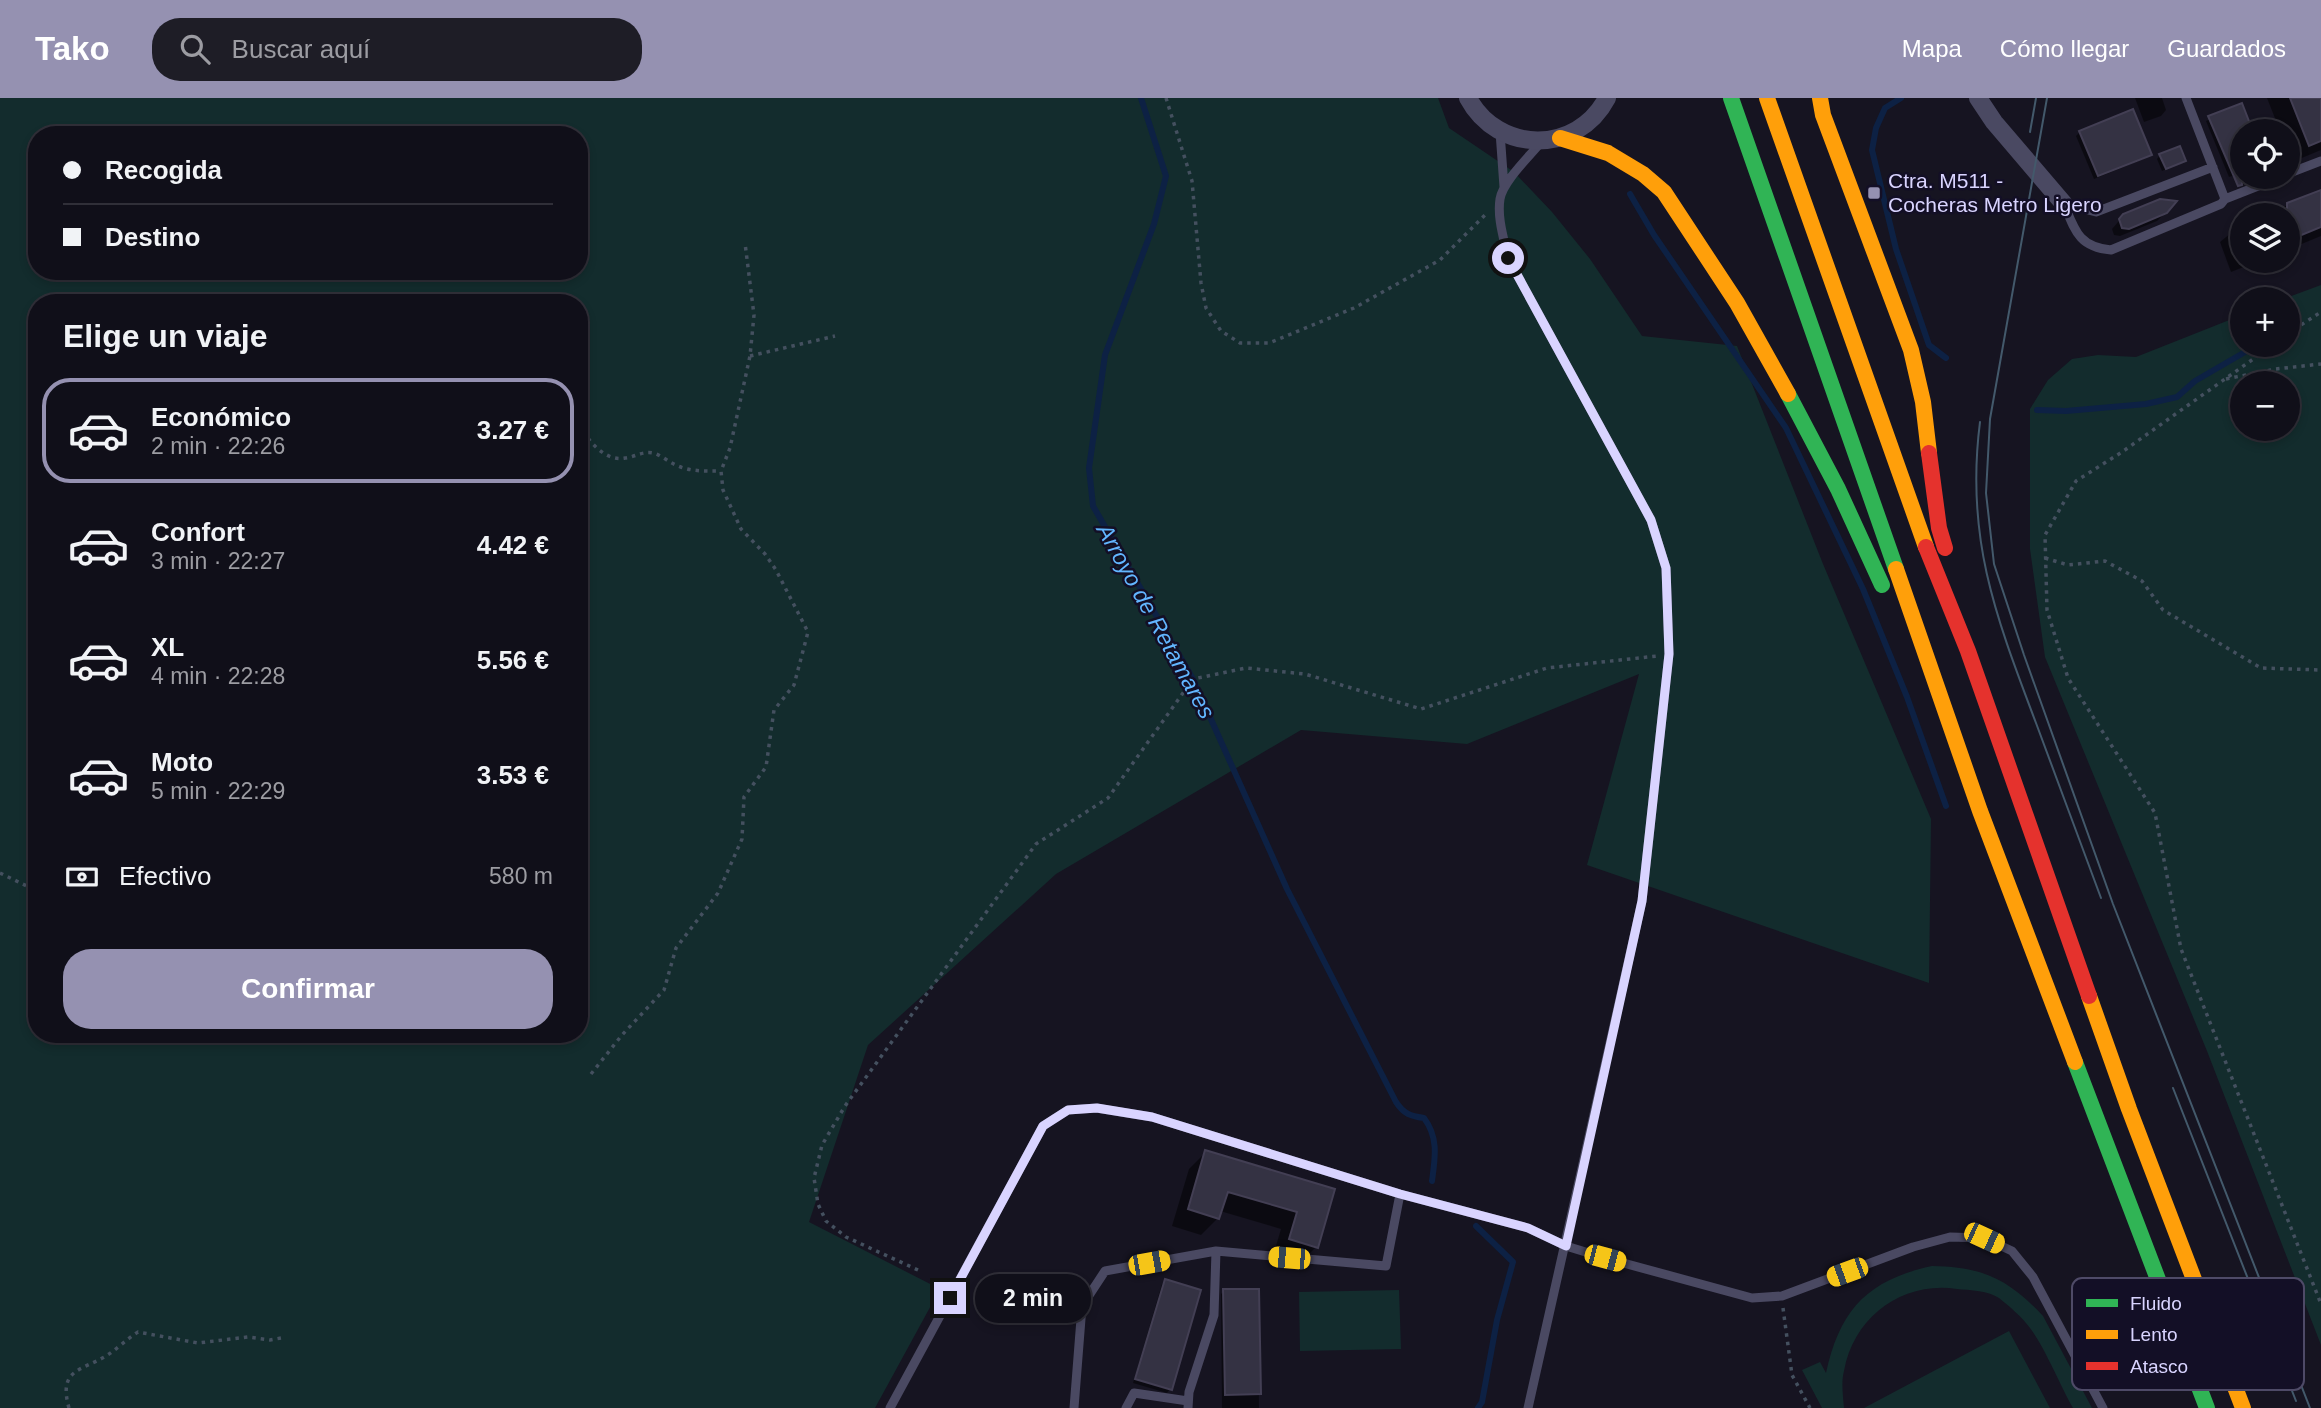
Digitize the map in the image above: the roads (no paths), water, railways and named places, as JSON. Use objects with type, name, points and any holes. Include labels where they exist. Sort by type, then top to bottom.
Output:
[{"type":"highway","points":[[1731,98],[1980,811],[2158,1278]]},
{"type":"highway","points":[[1767,98],[1931,562],[1968,651],[2129,1109],[2193,1278]]},
{"type":"highway","points":[[1820,98],[1823,115],[1911,349],[1923,402],[1939,528],[1952,567],[1968,651]]},
{"type":"highway","points":[[1560,138],[1608,153],[1643,174],[1664,192],[1737,303],[1838,489],[1887,597]]},
{"type":"highway","points":[[1898,622],[1939,722],[1980,811]]},
{"type":"highway","points":[[2200,1390],[2207,1408]]},
{"type":"highway","points":[[2236,1390],[2243,1408]]},
{"type":"street","points":[[1468,98],[1485,121],[1500,132],[1520,139],[1542,141],[1577,131],[1591,120],[1607,98]]},
{"type":"street","points":[[1978,98],[1994,122],[2064,204]]},
{"type":"lane","points":[[2186,98],[2225,198]]},
{"type":"lane","points":[[1500,132],[1504,187]]},
{"type":"lane","points":[[1528,1408],[1642,901],[1669,654],[1666,568],[1651,520],[1508,258],[1500,220],[1500,198],[1504,187],[1542,141]]},
{"type":"lane","points":[[2300,169],[2321,161]]},
{"type":"lane","points":[[2064,204],[2096,212],[2213,167]]},
{"type":"lane","points":[[2064,204],[2080,238],[2088,244],[2111,250],[2221,205],[2225,198],[2249,189]]},
{"type":"lane","points":[[890,1408],[1043,1126],[1068,1110],[1097,1108],[1152,1117],[1400,1194],[1528,1228],[1566,1246],[1752,1298],[1782,1296],[1913,1247],[1950,1237],[1984,1238],[2012,1251],[2033,1277],[2072,1350]]},
{"type":"lane","points":[[1074,1408],[1082,1306],[1105,1271],[1216,1251],[1386,1266],[1400,1194]]},
{"type":"lane","points":[[1126,1408],[1133,1393],[1188,1405],[1214,1315],[1216,1251]]},
{"type":"lane","points":[[2093,1390],[2103,1408]]},
{"type":"waterway","name":"Arroyo de Retamares","points":[[1141,98],[1166,176],[1154,224],[1105,355],[1089,468],[1093,506],[1193,679],[1287,889],[1396,1102],[1408,1114],[1424,1118],[1429,1126],[1435,1148],[1432,1181]]},
{"type":"waterway","points":[[1901,98],[1885,108],[1876,128],[1872,150],[1896,249],[1929,345],[1946,358]]},
{"type":"waterway","points":[[1630,194],[1654,235],[1786,428],[1863,589],[1907,697],[1946,806]]},
{"type":"waterway","points":[[2037,410],[2066,411],[2146,404],[2177,397],[2195,381],[2236,357]]},
{"type":"waterway","name":"Arroyo de Retamares","points":[[1476,1226],[1513,1262],[1497,1320],[1482,1402],[1478,1408]]},
{"type":"tram line","points":[[2030,132],[2036,98]]},
{"type":"tram line","points":[[2047,98],[1990,419],[1986,493],[1994,564],[2113,904],[2259,1278]]},
{"type":"tram line","points":[[1980,422],[1976,464],[1977,503],[1987,576],[2008,648],[2101,898]]},
{"type":"tram line","points":[[2173,1088],[2248,1278]]},
{"type":"tram line","points":[[2292,1390],[2296,1401]]},
{"type":"tram line","points":[[2303,1390],[2310,1408]]},
{"type":"place","name":"Ctra. M511 - Cocheras Metro Ligero","points":[[1874,193]]}]
